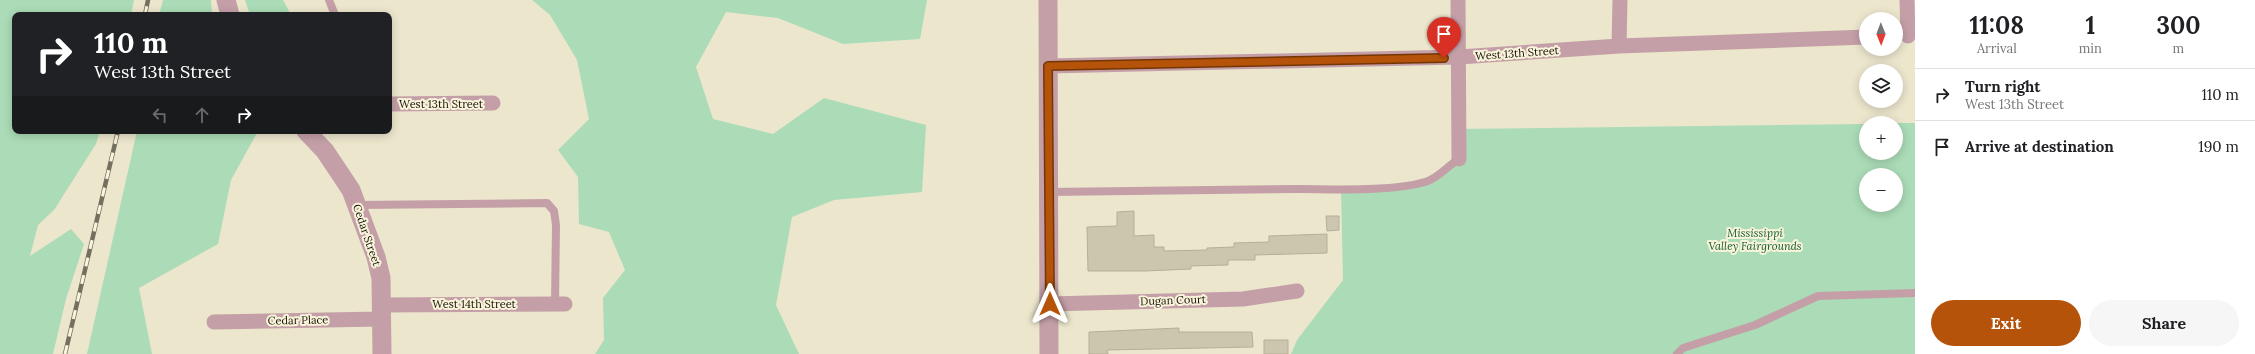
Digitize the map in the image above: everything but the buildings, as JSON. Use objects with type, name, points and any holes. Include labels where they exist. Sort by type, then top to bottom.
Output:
[{"type":"street","points":[[226,0],[229,12]]},
{"type":"street","points":[[1048,0],[1049,354]]},
{"type":"street","points":[[1458,0],[1460,57],[1459,159]]},
{"type":"street","points":[[1620,0],[1620,46]]},
{"type":"street","points":[[1906,36],[1907,0]]},
{"type":"street","name":"West 13th Street","points":[[1048,66],[1460,57],[1620,46],[1859,37]]},
{"type":"street","name":"West 13th Street","points":[[392,104],[493,104]]},
{"type":"street","name":"Cedar Street","points":[[309,134],[325,151],[351,190],[378,264],[381,278],[382,354]]},
{"type":"street","name":"Dugan Court","points":[[1050,304],[1243,298],[1297,291]]},
{"type":"street","name":"West 14th Street","points":[[382,312],[560,304]]},
{"type":"street","name":"Cedar Place","points":[[214,322],[382,312]]},
{"type":"lane","points":[[329,0],[334,12]]},
{"type":"lane","points":[[1049,192],[1341,189],[1410,186],[1426,182],[1439,175],[1459,159]]},
{"type":"lane","points":[[357,205],[547,203],[554,211],[556,225],[560,304]]},
{"type":"lane","points":[[1677,354],[1683,348],[1755,325],[1818,296],[1915,293]]},
{"type":"green space","points":[[0,0],[134,0],[132,12],[12,12],[12,134],[99,134],[96,144],[54,210],[38,225],[30,256],[71,229],[84,244],[66,299],[53,354],[0,354]]},
{"type":"green space","points":[[163,0],[211,0],[212,12],[160,12]]},
{"type":"green space","points":[[245,0],[283,0],[289,12],[249,12]]},
{"type":"green space","points":[[532,0],[927,0],[920,39],[843,44],[778,18],[726,12],[696,67],[713,119],[773,134],[824,98],[926,125],[922,192],[834,200],[792,217],[776,305],[799,354],[595,354],[604,340],[603,298],[625,270],[609,232],[579,224],[578,177],[558,150],[589,119],[577,60],[550,15]]},
{"type":"green space","name":"Mississippi Valley Fairgrounds","points":[[1903,123],[1915,123],[1915,354],[1291,354],[1297,340],[1343,280],[1341,189],[1427,182],[1452,163],[1458,129],[1859,124],[1859,160],[1903,160]]},
{"type":"green space","points":[[136,134],[256,134],[231,180],[218,244],[139,288],[152,354],[87,354]]},
{"type":"railway","points":[[146,12],[148,0]]},
{"type":"railway","points":[[65,354],[117,134]]},
{"type":"route","points":[[1050,304],[1048,66],[1334,59],[1444,58]]}]
